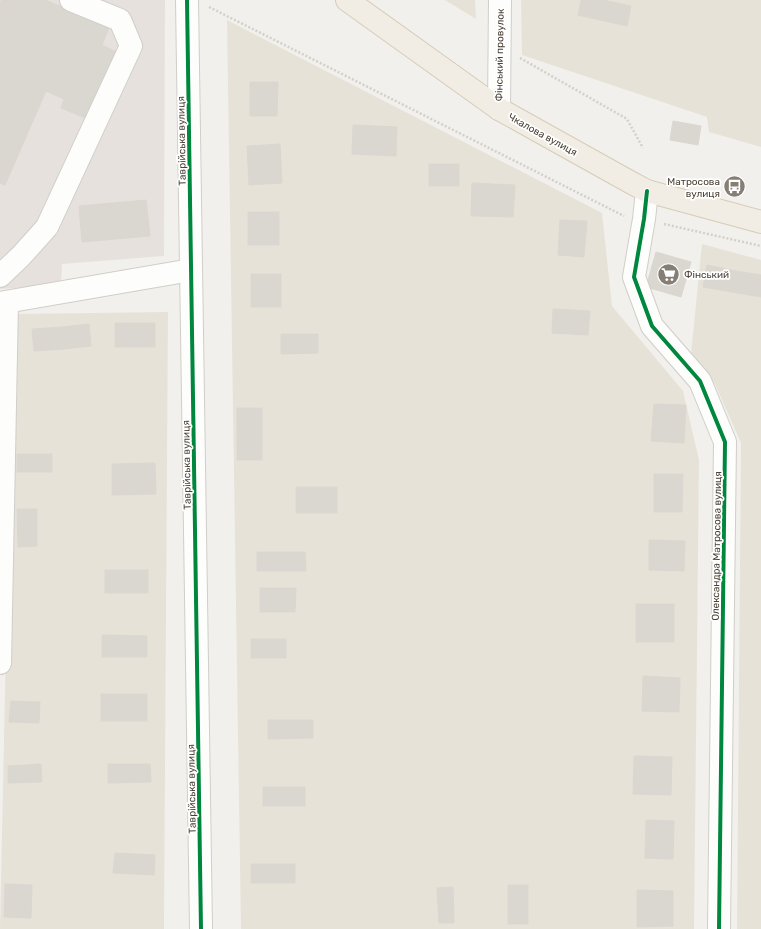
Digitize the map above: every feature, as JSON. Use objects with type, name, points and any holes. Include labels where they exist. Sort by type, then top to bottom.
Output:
[{"type":"main road","name":"Чкалова вулиця","points":[[347,0],[498,109],[630,182],[648,191],[761,222]]},
{"type":"street","points":[[0,276],[21,256],[47,226],[131,46],[120,20],[71,0]]},
{"type":"street","name":"Фінський провулок","points":[[498,109],[500,0]]},
{"type":"street","name":"Таврійська вулиця","points":[[195,2],[191,270],[201,929]]},
{"type":"street","name":"Олександра Матросова вулиця","points":[[648,191],[634,277],[652,326],[700,381],[725,442],[719,929]]},
{"type":"street","points":[[0,663],[4,303],[191,270]]},
{"type":"path","points":[[195,2],[624,217],[644,219],[761,246]]},
{"type":"path","points":[[519,57],[627,119],[643,148]]},
{"type":"shaded area","points":[[0,0],[165,0],[164,256],[62,264],[61,285],[0,289]]},
{"type":"shaded area","points":[[445,0],[475,0],[476,19]]},
{"type":"shaded area","points":[[521,0],[761,0],[761,147],[709,132],[707,117],[522,55]]},
{"type":"shaded area","points":[[227,20],[602,213],[612,306],[683,391],[699,460],[694,929],[241,929]]},
{"type":"shaded area","points":[[702,244],[761,260],[761,929],[737,929],[741,443],[715,384],[691,354]]},
{"type":"shaded area","points":[[168,312],[164,929],[0,929],[13,314]]},
{"type":"building","points":[[2,0],[46,0],[109,28],[102,45],[116,52],[88,119],[61,108],[64,99],[46,91],[5,185],[0,183],[0,2]]},
{"type":"building","points":[[581,0],[603,0],[631,6],[627,26],[578,15]]},
{"type":"building","points":[[250,82],[278,82],[277,116],[250,116]]},
{"type":"building","points":[[673,121],[701,126],[698,145],[670,140]]},
{"type":"building","points":[[353,125],[397,127],[396,156],[352,154]]},
{"type":"building","points":[[280,144],[282,183],[249,185],[247,146]]},
{"type":"building","points":[[429,164],[459,164],[459,186],[429,186]]},
{"type":"building","points":[[472,183],[515,185],[513,217],[471,216]]},
{"type":"building","points":[[146,200],[150,236],[82,242],[79,206]]},
{"type":"building","points":[[248,212],[279,212],[279,245],[248,245]]},
{"type":"building","points":[[560,220],[587,221],[584,257],[558,255]]},
{"type":"building","name":"Фінський","points":[[656,252],[691,262],[681,297],[646,287]]},
{"type":"building","points":[[707,265],[736,271],[732,292],[703,287]]},
{"type":"building","points":[[736,271],[761,275],[761,297],[732,292]]},
{"type":"building","points":[[251,274],[281,274],[281,307],[251,307]]},
{"type":"building","points":[[553,309],[590,311],[588,335],[552,333]]},
{"type":"building","points":[[115,323],[155,323],[155,347],[115,347]]},
{"type":"building","points":[[89,324],[91,346],[64,349],[62,327]]},
{"type":"building","points":[[62,327],[64,349],[34,351],[32,329]]},
{"type":"building","points":[[281,334],[318,334],[318,353],[281,354]]},
{"type":"building","points":[[654,404],[686,405],[684,443],[651,441]]},
{"type":"building","points":[[237,408],[262,408],[262,460],[237,460]]},
{"type":"building","points":[[17,454],[52,454],[52,472],[17,472]]},
{"type":"building","points":[[155,463],[156,494],[112,495],[112,464]]},
{"type":"building","points":[[654,474],[683,474],[682,512],[654,512]]},
{"type":"building","points":[[296,487],[337,487],[337,513],[296,513]]},
{"type":"building","points":[[17,509],[37,509],[37,546],[18,547]]},
{"type":"building","points":[[649,540],[685,541],[684,571],[649,570]]},
{"type":"building","points":[[257,552],[305,552],[306,571],[257,571]]},
{"type":"building","points":[[105,570],[148,570],[148,593],[105,593]]},
{"type":"building","points":[[260,588],[296,588],[295,612],[260,612]]},
{"type":"building","points":[[636,604],[674,604],[674,642],[636,642]]},
{"type":"building","points":[[102,635],[147,636],[147,657],[102,657]]},
{"type":"building","points":[[251,639],[286,639],[286,658],[251,658]]},
{"type":"building","points":[[643,676],[680,678],[679,712],[642,711]]},
{"type":"building","points":[[101,694],[147,694],[147,721],[101,721]]},
{"type":"building","points":[[11,701],[40,702],[39,723],[9,722]]},
{"type":"building","points":[[268,720],[313,720],[313,738],[268,739]]},
{"type":"building","points":[[634,756],[672,757],[671,795],[633,794]]},
{"type":"building","points":[[41,764],[42,782],[8,783],[8,766]]},
{"type":"building","points":[[108,764],[150,764],[151,782],[108,783]]},
{"type":"building","points":[[263,787],[305,787],[305,806],[263,806]]},
{"type":"building","points":[[646,820],[674,821],[673,859],[645,858]]},
{"type":"building","points":[[115,853],[155,855],[154,875],[113,873]]},
{"type":"building","points":[[251,864],[295,864],[295,883],[251,883]]},
{"type":"building","points":[[5,884],[32,885],[31,918],[4,917]]},
{"type":"building","points":[[508,885],[528,885],[528,924],[508,924]]},
{"type":"building","points":[[453,887],[454,923],[439,923],[437,888]]},
{"type":"building","points":[[637,890],[673,891],[673,926],[637,927]]},
{"type":"cycle path","points":[[187,0],[201,929]]},
{"type":"cycle path","points":[[647,191],[644,219],[634,277],[652,326],[700,381],[725,442],[719,929]]},
{"type":"place","name":"Матросова вулиця","points":[[735,187]]},
{"type":"place","name":"Фінський","points":[[668,274]]}]
